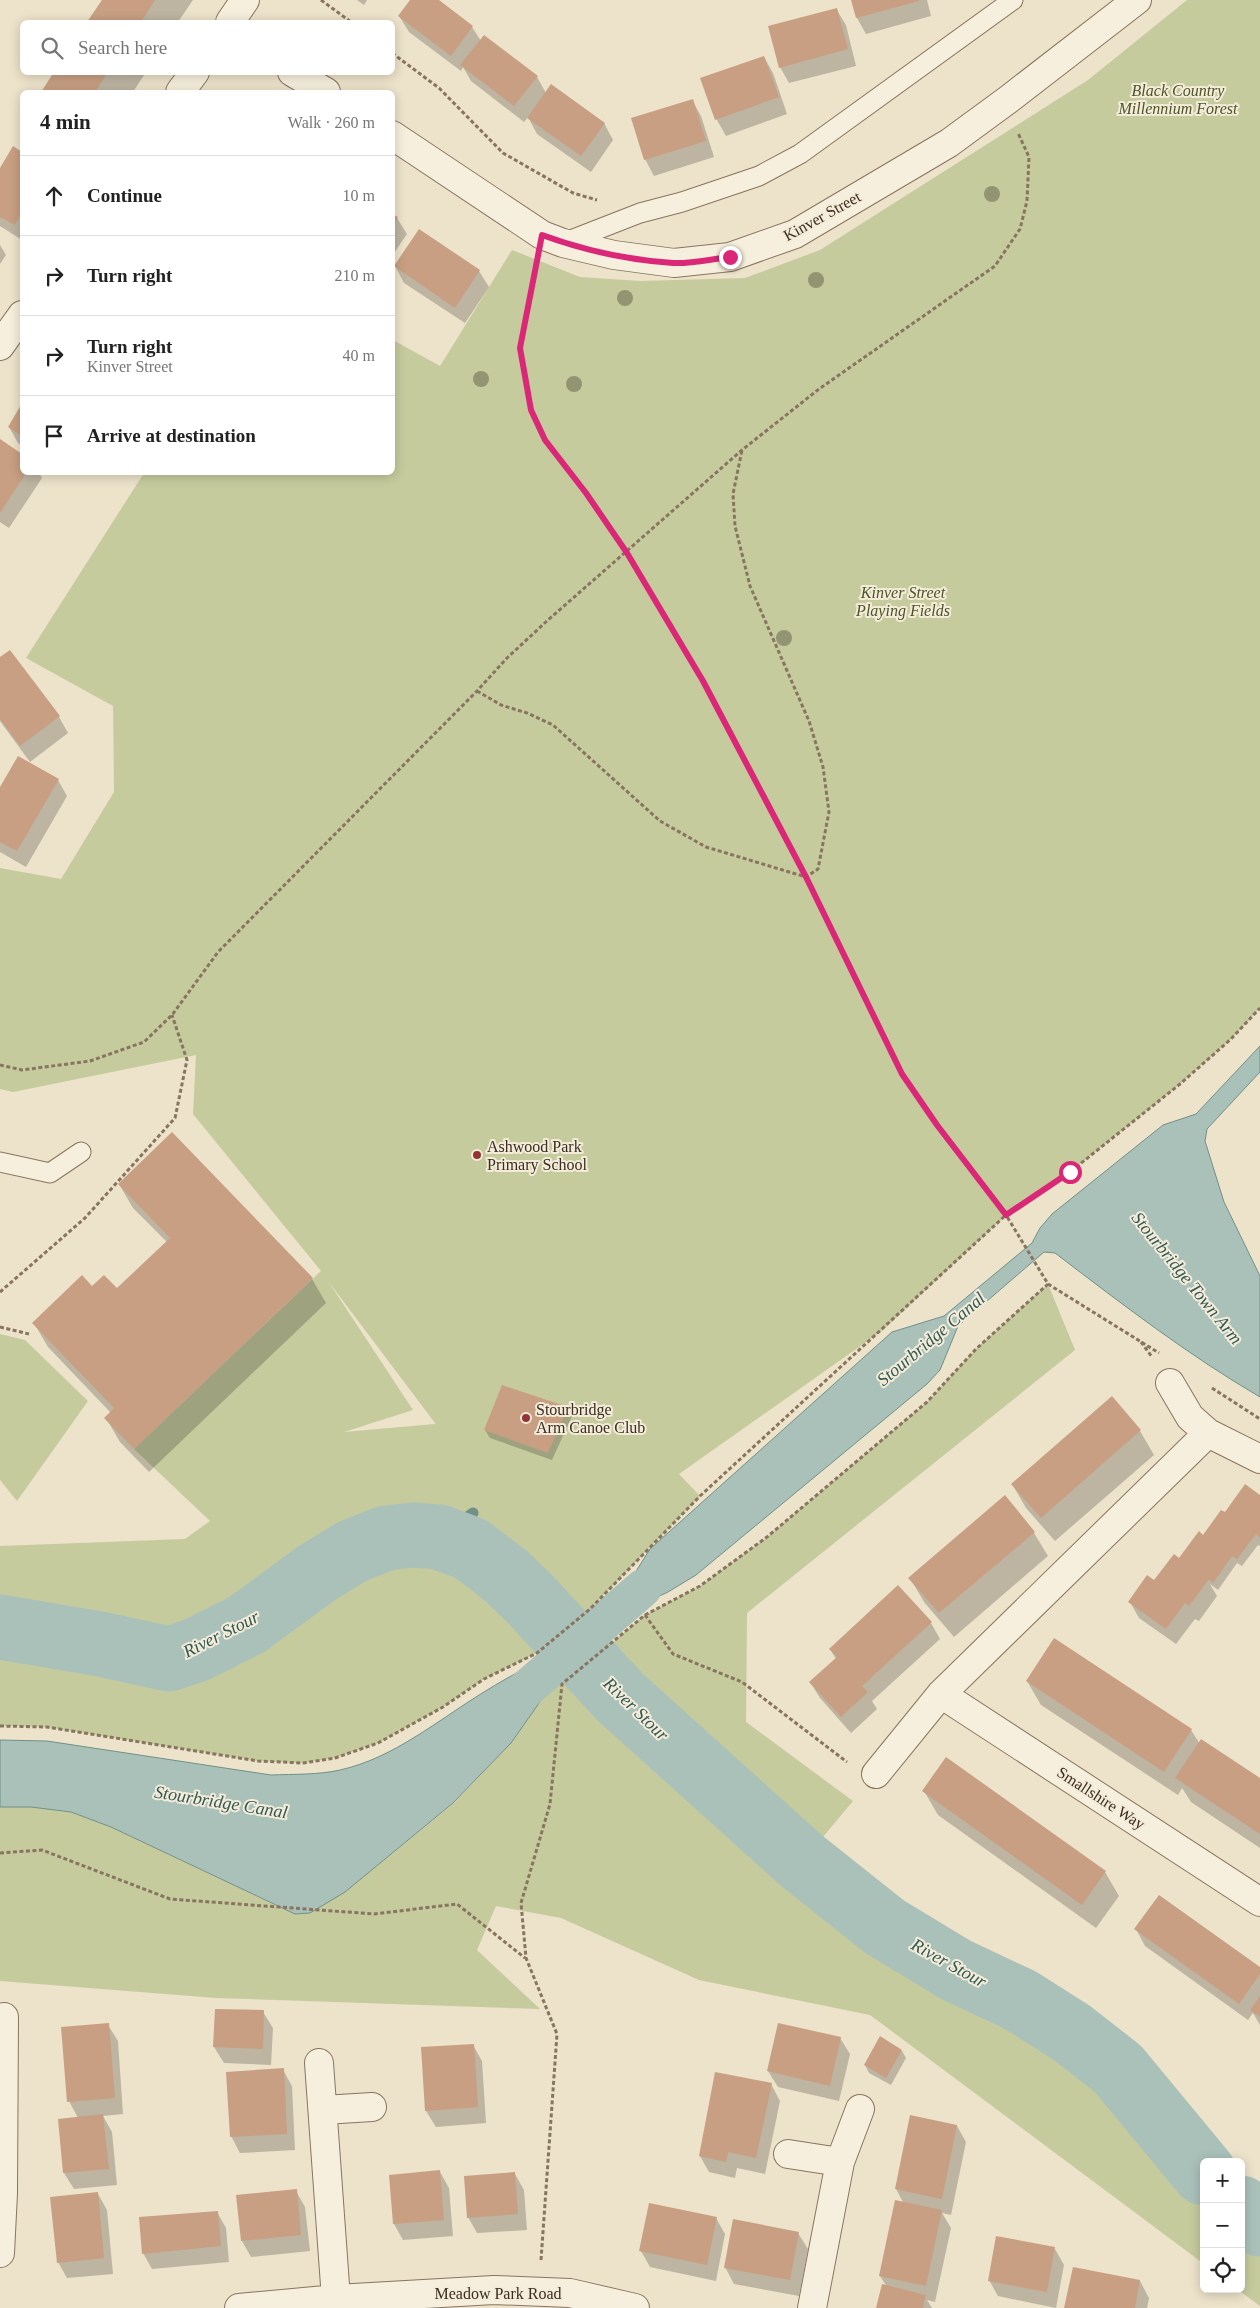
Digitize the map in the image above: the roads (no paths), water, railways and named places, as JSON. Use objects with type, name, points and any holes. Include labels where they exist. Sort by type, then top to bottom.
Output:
[{"type":"street","points":[[231,20],[245,0]]},
{"type":"street","name":"Kinver Street","points":[[395,137],[552,239],[614,255],[674,263],[730,257],[796,234],[949,143],[1137,0]]},
{"type":"street","points":[[182,90],[193,75]]},
{"type":"street","points":[[297,75],[323,90]]},
{"type":"street","points":[[0,346],[20,318]]},
{"type":"street","points":[[1170,1383],[1190,1417],[1208,1433],[1260,1459]]},
{"type":"street","points":[[876,1774],[941,1694],[1208,1433]]},
{"type":"street","name":"Smallshire Way","points":[[941,1694],[1260,1902]]},
{"type":"street","points":[[0,2253],[3,2193],[4,2018]]},
{"type":"street","points":[[319,2063],[336,2298]]},
{"type":"street","points":[[323,2110],[372,2107]]},
{"type":"street","points":[[812,2308],[840,2162],[860,2109]]},
{"type":"street","points":[[788,2154],[840,2162]]},
{"type":"street","name":"Meadow Park Road","points":[[239,2308],[336,2298],[494,2290],[540,2300],[570,2293],[635,2308]]},
{"type":"lane","points":[[552,239],[643,213],[759,176],[800,154],[1013,0]]},
{"type":"lane","points":[[0,1162],[50,1173],[82,1152]]},
{"type":"water","points":[[1260,1046],[1260,1072],[1207,1129],[1205,1141],[1224,1202],[1260,1276],[1260,1397],[1181,1346],[1055,1253],[1044,1252],[958,1326],[940,1370],[927,1384],[696,1575],[668,1592],[604,1622],[650,1549],[892,1332],[944,1316],[1032,1243],[1040,1228],[1052,1214],[1163,1125],[1196,1114]]},
{"type":"water","name":"Stourbridge Canal","points":[[527,1667],[548,1668],[551,1686],[511,1743],[453,1803],[345,1892],[310,1913],[295,1914],[111,1827],[71,1812],[31,1807],[0,1807],[0,1740],[47,1741],[271,1775],[332,1772],[379,1757],[415,1737]]},
{"type":"waterway","points":[[439,1537],[473,1513]]},
{"type":"waterway","name":"River Stour","points":[[0,1627],[100,1644],[169,1659],[196,1650],[246,1625],[317,1573],[353,1551],[386,1538],[413,1535],[439,1537],[471,1549],[505,1575],[530,1599],[620,1697],[802,1861],[885,1927],[956,1970],[1020,2000],[1072,2033],[1118,2069],[1200,2168]]},
{"type":"waterway","name":"River Stour","points":[[511,1702],[643,1588]]},
{"type":"waterway","name":"River Stour","points":[[1245,2211],[1260,2224]]},
{"type":"place","name":"Ashwood Park Primary School","points":[[477,1155]]},
{"type":"place","name":"Stourbridge Arm Canoe Club","points":[[526,1418]]},
{"type":"park label","name":"Black Country Millennium Forest","points":[[1178,99]]},
{"type":"park label","name":"Kinver Street Playing Fields","points":[[903,601]]},
{"type":"water label","name":"Stourbridge Town Arm","points":[[1187,1278]]}]
